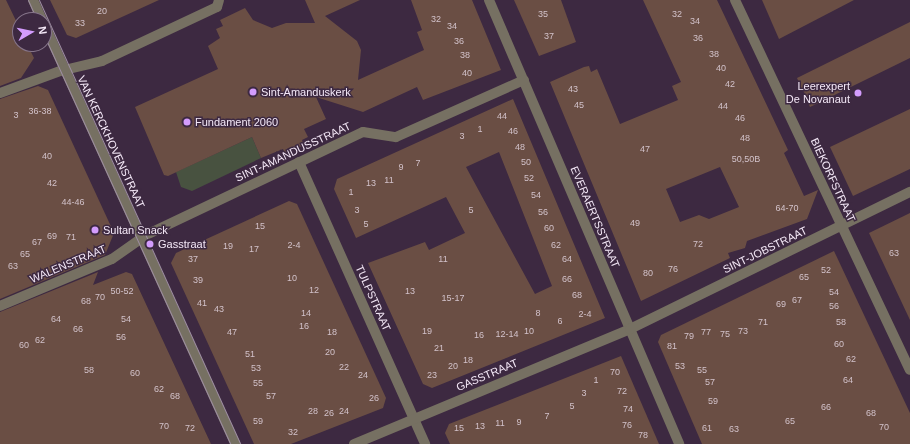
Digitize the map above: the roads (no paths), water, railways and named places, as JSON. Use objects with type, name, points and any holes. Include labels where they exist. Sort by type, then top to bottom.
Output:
[{"type":"street","points":[[33,0],[38,12]]},
{"type":"street","points":[[0,93],[65,70],[102,61],[217,7],[220,0]]},
{"type":"street","name":"EVERAERTSSTRAAT","points":[[489,0],[679,444]]},
{"type":"street","name":"BIEKORFSTRAAT","points":[[736,0],[910,370]]},
{"type":"street","name":"VAN KERCKHOVENSTRAAT","points":[[52,42],[235,444]]},
{"type":"street","name":"SINT-AMANDUSSTRAAT","points":[[142,238],[363,132],[396,138],[524,80]]},
{"type":"street","name":"TULPSTRAAT","points":[[299,162],[426,444]]},
{"type":"street","name":"SINT-JOBSTRAAT","points":[[630,329],[910,192]]},
{"type":"street","name":"WALENSTRAAT","points":[[0,306],[112,259],[142,238]]},
{"type":"street","name":"GASSTRAAT","points":[[354,444],[630,329]]},
{"type":"tram line","points":[[28,0],[33,12]]},
{"type":"tram line","points":[[39,0],[240,444]]},
{"type":"tram line","points":[[52,52],[230,444]]},
{"type":"place","name":"Sint-Amanduskerk","points":[[253,92]]},
{"type":"place","name":"Leerexpert De Novanaut","points":[[858,93]]},
{"type":"place","name":"Fundament 2060","points":[[187,122]]},
{"type":"place","name":"Sultan Snack","points":[[95,230]]},
{"type":"place","name":"Gasstraat","points":[[150,244]]}]
